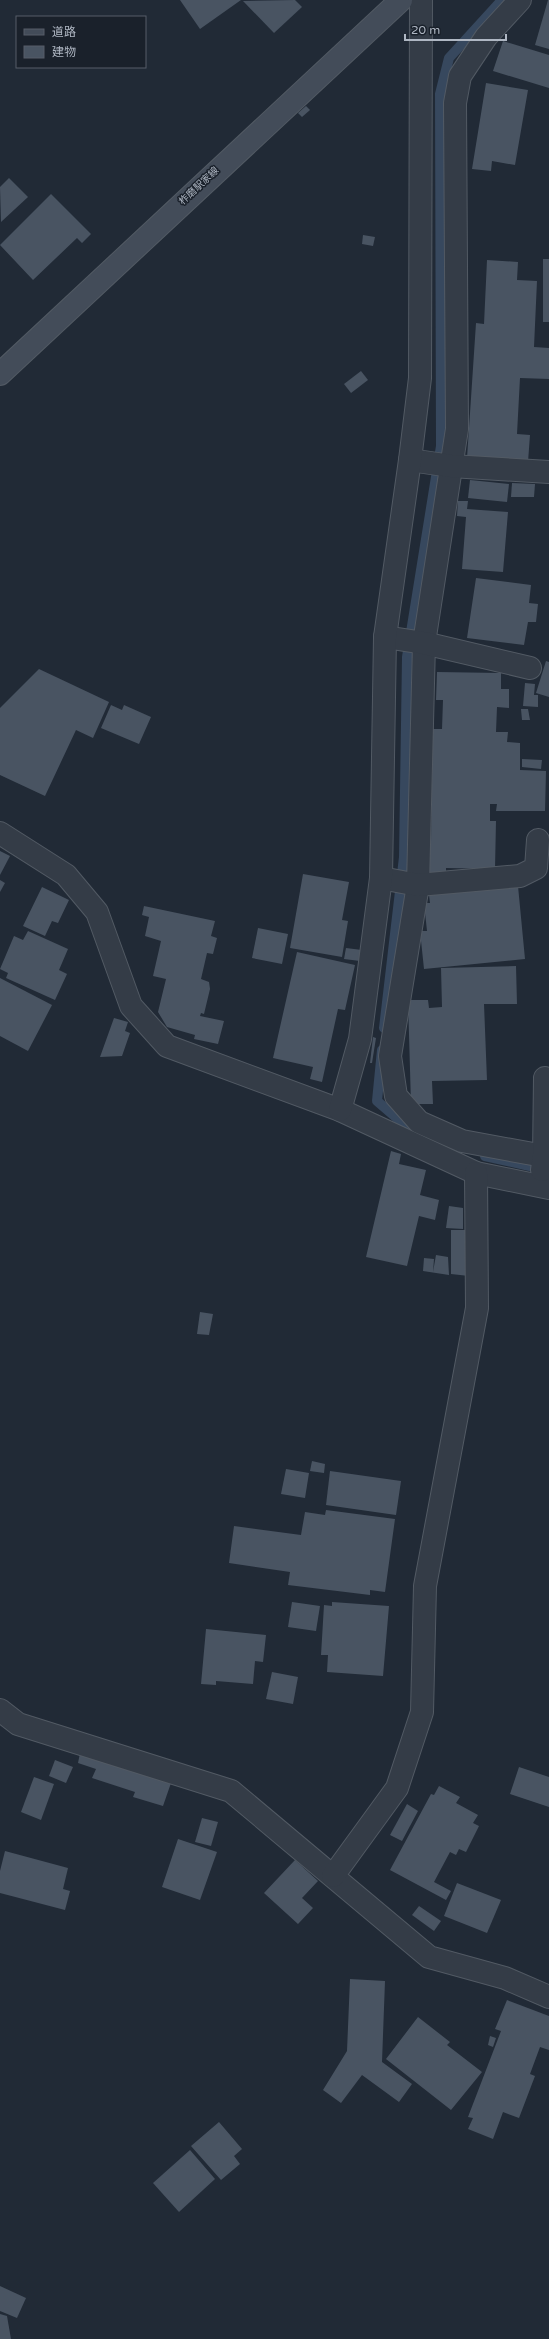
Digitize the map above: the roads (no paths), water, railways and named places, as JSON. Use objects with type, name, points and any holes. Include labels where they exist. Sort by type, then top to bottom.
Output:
[{"type":"main road","name":"柞磨駅家線","points":[[0,374],[401,0]]},
{"type":"street","points":[[340,1110],[360,1039],[381,878],[385,637],[420,378],[421,0]]},
{"type":"street","points":[[520,0],[486,37],[460,76],[455,103],[457,429],[424,643],[418,885],[390,1056],[396,1096],[418,1122],[462,1141],[546,1157]]},
{"type":"street","points":[[410,460],[451,466],[549,472]]},
{"type":"street","points":[[385,637],[424,643],[530,668]]},
{"type":"street","points":[[0,833],[66,875],[97,912],[131,1006],[167,1046],[340,1110],[476,1173],[544,1187],[546,1157],[545,1078]]},
{"type":"street","points":[[381,878],[418,885],[520,876],[536,868],[538,840]]},
{"type":"street","points":[[333,1876],[397,1788],[422,1712],[425,1586],[477,1308],[476,1173]]},
{"type":"street","points":[[0,1710],[18,1724],[230,1791],[429,1957],[505,1978],[549,1998]]},
{"type":"waterway","points":[[384,1028],[404,857],[407,657],[441,446],[440,94],[449,58],[502,0]]},
{"type":"waterway","points":[[382,1050],[377,1101],[412,1131],[431,1139]]},
{"type":"waterway","points":[[485,1156],[543,1169]]}]
